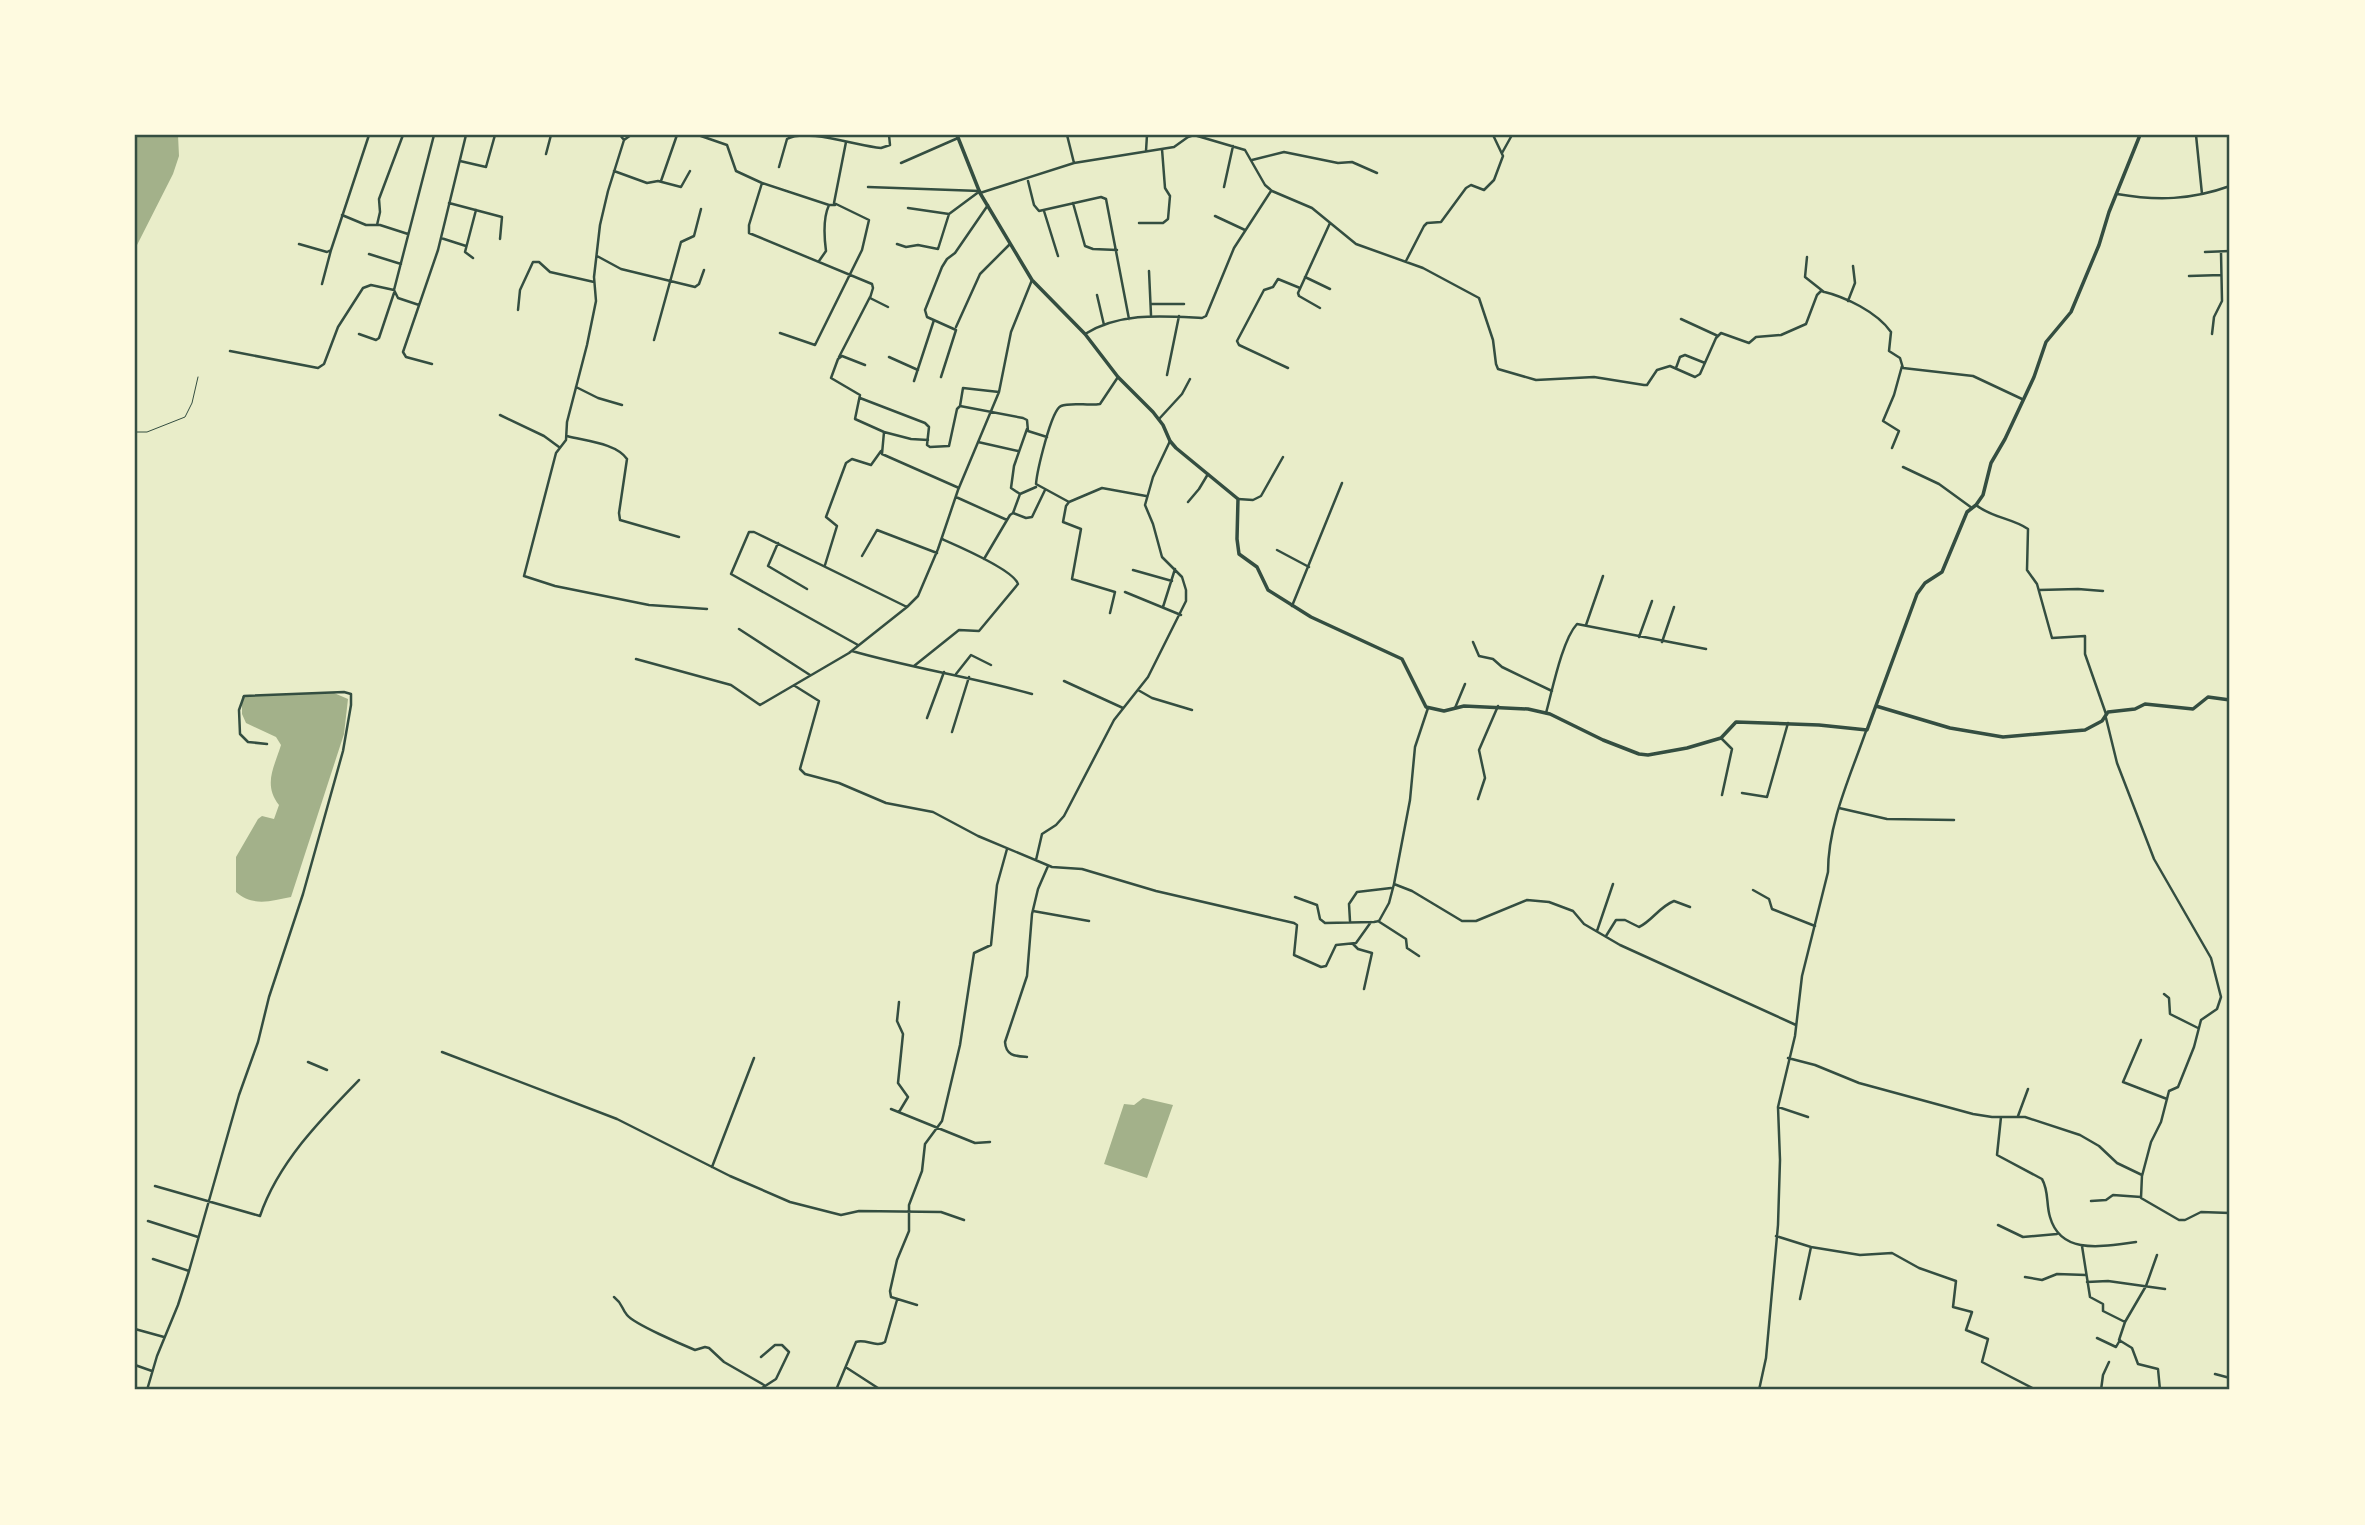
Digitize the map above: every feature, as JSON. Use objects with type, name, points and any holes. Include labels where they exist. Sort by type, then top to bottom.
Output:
[{"type":"street","points":[[322,284],[369,135]]},
{"type":"street","points":[[377,225],[379,199],[402,135]]},
{"type":"street","points":[[359,334],[376,340],[379,338],[394,291],[434,135]]},
{"type":"street","points":[[432,364],[403,355],[441,238],[466,135]]},
{"type":"street","points":[[460,161],[486,167],[495,135]]},
{"type":"street","points":[[546,154],[551,135]]},
{"type":"street","points":[[620,135],[624,140]]},
{"type":"street","points":[[631,135],[624,140],[600,225],[594,282],[595,309],[567,422],[567,436],[565,443],[559,447],[524,576],[555,586],[649,606],[707,609]]},
{"type":"street","points":[[661,181],[677,135]]},
{"type":"street","points":[[698,135],[727,145],[736,171],[762,183],[828,205],[835,204],[869,220],[862,250],[815,345],[780,333]]},
{"type":"street","points":[[779,167],[789,137],[808,136],[884,147],[891,144],[888,135]]},
{"type":"street","points":[[1067,135],[1074,163]]},
{"type":"street","points":[[1146,151],[1147,135]]},
{"type":"street","points":[[868,187],[980,192],[1074,163],[1178,146],[1194,135],[1233,146],[1247,152],[1265,185],[1272,191],[1307,205],[1356,244],[1429,271],[1480,300],[1493,340],[1496,363],[1502,370],[1536,380],[1594,377],[1647,385],[1657,370],[1666,367],[1676,368],[1695,377],[1718,336],[1726,333],[1749,343],[1756,337],[1783,334],[1806,324],[1817,295],[1824,292]]},
{"type":"street","points":[[1406,261],[1424,226],[1429,222],[1441,222],[1468,186],[1484,190],[1492,184],[1502,159],[1502,153],[1493,135]]},
{"type":"street","points":[[1502,153],[1512,135]]},
{"type":"street","points":[[1759,1390],[1767,1346],[1776,1236],[1780,1160],[1778,1107],[1796,1025],[1802,976],[1828,872],[1828,855],[1839,808],[1917,594],[1925,583],[1942,572],[1967,512],[1983,495],[1993,457],[2014,422],[2049,336],[2071,312],[2140,135]]},
{"type":"street","points":[[2196,135],[2202,194]]},
{"type":"street","points":[[901,163],[957,137],[980,192],[1032,280],[1085,334],[1118,377],[1159,419],[1170,441],[1238,499],[1259,498],[1283,457]]},
{"type":"street","points":[[835,204],[846,142]]},
{"type":"street","points":[[1224,187],[1233,146]]},
{"type":"street","points":[[1139,223],[1163,223],[1168,219],[1170,196],[1165,188],[1162,149]]},
{"type":"street","points":[[1252,160],[1284,152],[1338,163],[1352,162],[1377,173]]},
{"type":"street","points":[[614,171],[648,183],[661,181],[681,187],[690,171]]},
{"type":"street","points":[[1027,179],[1034,205],[1039,211],[1101,197],[1106,199],[1129,319]]},
{"type":"street","points":[[762,183],[749,233],[872,284],[870,296],[830,376],[832,380],[858,392],[860,398],[855,419],[884,432],[928,440]]},
{"type":"street","points":[[2117,194],[2162,200],[2202,194],[2230,186]]},
{"type":"street","points":[[1085,334],[1104,325],[1152,315],[1206,316],[1220,278],[1245,230],[1272,191]]},
{"type":"street","points":[[898,244],[938,249],[949,214],[980,192]]},
{"type":"street","points":[[449,203],[502,217],[500,239]]},
{"type":"street","points":[[1073,204],[1085,246],[1116,250]]},
{"type":"street","points":[[819,261],[826,251],[824,240],[828,205]]},
{"type":"street","points":[[955,328],[927,317],[925,310],[942,267],[988,205]]},
{"type":"street","points":[[908,208],[949,214]]},
{"type":"street","points":[[654,340],[681,242],[694,236],[701,209]]},
{"type":"street","points":[[473,258],[464,253],[476,210]]},
{"type":"street","points":[[1044,211],[1058,256]]},
{"type":"street","points":[[342,215],[366,225],[377,225],[409,234]]},
{"type":"street","points":[[1215,216],[1245,230]]},
{"type":"street","points":[[1320,308],[1299,296],[1300,288],[1330,223]]},
{"type":"street","points":[[441,238],[466,246]]},
{"type":"street","points":[[299,244],[327,252],[331,250]]},
{"type":"street","points":[[941,377],[955,328],[980,274],[1010,244]]},
{"type":"street","points":[[2205,253],[2230,251]]},
{"type":"street","points":[[2212,334],[2214,317],[2222,301],[2221,252]]},
{"type":"street","points":[[369,254],[401,264]]},
{"type":"street","points":[[597,256],[621,269],[698,287],[704,270]]},
{"type":"street","points":[[1807,257],[1805,277],[1824,292],[1873,314],[1888,328],[1892,336],[1889,351],[1900,358],[1902,366],[1883,421],[1899,431],[1892,448]]},
{"type":"street","points":[[517,310],[520,290],[533,262],[540,262],[547,271],[594,282]]},
{"type":"street","points":[[1848,302],[1855,283],[1853,266]]},
{"type":"street","points":[[1149,271],[1152,315]]},
{"type":"street","points":[[2189,276],[2221,275]]},
{"type":"street","points":[[1305,277],[1330,289]]},
{"type":"street","points":[[1288,368],[1238,345],[1237,341],[1264,290],[1273,287],[1278,279],[1300,288]]},
{"type":"street","points":[[636,659],[731,685],[760,705],[852,650],[908,607],[918,596],[937,553],[959,488],[999,392],[1011,332],[1032,280]]},
{"type":"street","points":[[230,351],[318,368],[324,364],[338,327],[362,288],[371,285],[394,291],[398,298],[419,306]]},
{"type":"street","points":[[1097,295],[1104,325]]},
{"type":"street","points":[[870,296],[888,307]]},
{"type":"street","points":[[1151,304],[1184,304]]},
{"type":"street","points":[[1167,374],[1179,316]]},
{"type":"street","points":[[1681,319],[1718,336]]},
{"type":"street","points":[[915,381],[934,320]]},
{"type":"street","points":[[1676,368],[1681,357],[1685,355],[1704,363]]},
{"type":"street","points":[[839,357],[845,356],[865,366]]},
{"type":"street","points":[[889,357],[918,370]]},
{"type":"street","points":[[1902,366],[1911,370],[1944,371],[1973,376],[2022,399]]},
{"type":"street","points":[[1038,486],[1037,478],[1047,437],[1059,407],[1100,404],[1118,377]]},
{"type":"street","points":[[1159,419],[1182,394],[1190,379]]},
{"type":"street","points":[[576,387],[598,398],[622,405]]},
{"type":"street","points":[[860,398],[925,423],[929,427],[930,447],[948,446],[963,388],[999,392]]},
{"type":"street","points":[[960,406],[1026,419],[1027,429],[1018,451],[1011,486],[1020,494]]},
{"type":"street","points":[[500,415],[535,431],[559,447]]},
{"type":"street","points":[[1027,429],[1047,437]]},
{"type":"street","points":[[825,565],[836,526],[825,517],[846,463],[852,459],[871,466],[881,451],[884,432]]},
{"type":"street","points":[[567,436],[611,448],[625,456],[620,520],[680,537]]},
{"type":"street","points":[[1037,856],[1042,834],[1060,822],[1114,720],[1123,708],[1142,693],[1186,601],[1182,577],[1160,554],[1145,505],[1146,496],[1170,441]]},
{"type":"street","points":[[978,442],[1018,451]]},
{"type":"street","points":[[881,451],[887,457],[959,488]]},
{"type":"street","points":[[1903,467],[1932,479],[1974,507],[2017,522],[2028,530],[2027,570],[2039,590],[2053,639],[2085,636],[2086,658],[2106,716],[2117,763],[2154,859],[2211,958],[2221,1000],[2217,1009],[2203,1018],[2178,1087],[2170,1090],[2161,1122],[2151,1142],[2141,1197]]},
{"type":"street","points":[[1188,502],[1208,474]]},
{"type":"street","points":[[1292,606],[1342,484]]},
{"type":"street","points":[[1038,486],[1069,502]]},
{"type":"street","points":[[984,559],[1013,513],[1020,494],[1038,486]]},
{"type":"street","points":[[1110,613],[1115,592],[1072,579],[1082,532],[1080,527],[1063,522],[1066,506],[1069,502],[1102,488],[1146,496]]},
{"type":"street","points":[[1013,513],[1026,518],[1032,517],[1045,490]]},
{"type":"street","points":[[956,497],[1007,520]]},
{"type":"street","points":[[1238,499],[1239,554],[1257,567],[1268,590],[1311,617],[1402,659],[1428,708],[1444,711],[1498,706],[1546,713],[1639,754],[1668,752],[1721,738],[1736,723],[1788,723],[1867,730]]},
{"type":"street","points":[[862,556],[877,530],[937,553]]},
{"type":"street","points":[[858,645],[731,574],[749,532],[825,565],[908,607]]},
{"type":"street","points":[[914,666],[959,630],[979,631],[1016,588],[1018,582],[1016,578],[984,559],[942,539]]},
{"type":"street","points":[[778,543],[768,566],[807,589]]},
{"type":"street","points":[[1277,550],[1309,568]]},
{"type":"street","points":[[1163,607],[1175,569]]},
{"type":"street","points":[[1133,570],[1172,580]]},
{"type":"street","points":[[1586,625],[1603,576]]},
{"type":"street","points":[[2039,590],[2103,591]]},
{"type":"street","points":[[1125,592],[1181,615]]},
{"type":"street","points":[[1639,637],[1652,601]]},
{"type":"street","points":[[1662,642],[1674,607]]},
{"type":"street","points":[[1546,713],[1572,630],[1577,625],[1706,649]]},
{"type":"street","points":[[739,629],[810,675]]},
{"type":"street","points":[[1473,642],[1479,656],[1493,659],[1502,667],[1552,691]]},
{"type":"street","points":[[852,650],[1032,694]]},
{"type":"street","points":[[956,674],[971,655],[991,665]]},
{"type":"street","points":[[927,718],[944,672]]},
{"type":"street","points":[[952,732],[969,677]]},
{"type":"street","points":[[1064,681],[1123,708]]},
{"type":"street","points":[[1454,708],[1465,684]]},
{"type":"street","points":[[795,685],[819,701],[800,767],[805,774],[846,786],[886,803],[933,813],[1008,848],[1037,856],[1048,866],[1082,869],[1169,894],[1294,923],[1298,931],[1294,955],[1321,967],[1326,967],[1336,945],[1353,944],[1371,922]]},
{"type":"street","points":[[147,1390],[189,1271],[239,1095],[303,894],[337,777],[352,705],[351,694],[344,692],[244,696],[239,710],[240,734],[248,742],[267,744]]},
{"type":"street","points":[[1142,693],[1192,710]]},
{"type":"street","points":[[1876,706],[1950,728],[2003,737],[2079,731],[2091,728],[2106,716],[2145,704],[2162,704],[2189,710],[2208,697],[2230,700]]},
{"type":"street","points":[[1478,799],[1485,778],[1479,752],[1498,706]]},
{"type":"street","points":[[1378,922],[1389,904],[1410,800],[1415,747],[1428,708]]},
{"type":"street","points":[[1742,793],[1767,797],[1788,723]]},
{"type":"street","points":[[1721,738],[1732,749],[1722,795]]},
{"type":"street","points":[[1839,808],[1887,819],[1954,820]]},
{"type":"street","points":[[917,1305],[898,1300],[889,1294],[897,1260],[909,1231],[911,1201],[922,1171],[925,1144],[942,1121],[960,1045],[974,953],[991,945],[997,885],[1008,848]]},
{"type":"street","points":[[1027,1057],[1009,1053],[1005,1042],[1027,976],[1033,911],[1038,889],[1048,866]]},
{"type":"street","points":[[1597,931],[1613,884]]},
{"type":"street","points":[[1350,922],[1349,904],[1357,892],[1393,886],[1421,896],[1462,921],[1476,921],[1527,900],[1537,899],[1573,911],[1584,924],[1651,960],[1796,1025]]},
{"type":"street","points":[[1753,890],[1769,899],[1772,909],[1815,926]]},
{"type":"street","points":[[1295,897],[1317,905],[1321,922],[1378,922],[1406,939],[1407,948],[1419,956]]},
{"type":"street","points":[[1606,936],[1616,920],[1625,920],[1639,927],[1674,901],[1690,907]]},
{"type":"street","points":[[1033,911],[1088,921]]},
{"type":"street","points":[[1353,944],[1358,949],[1371,953],[1364,989]]},
{"type":"street","points":[[2164,994],[2169,1001],[2170,1014],[2198,1028]]},
{"type":"street","points":[[899,1002],[897,1021],[904,1034],[898,1083],[908,1097],[899,1112]]},
{"type":"street","points":[[2141,1040],[2123,1082],[2167,1099]]},
{"type":"street","points":[[442,1052],[617,1119],[776,1197],[841,1215],[859,1211],[941,1212],[964,1220]]},
{"type":"street","points":[[712,1167],[754,1058]]},
{"type":"street","points":[[1788,1058],[1815,1065],[1859,1083],[1973,1114],[2018,1116],[2082,1136],[2101,1147],[2117,1163],[2143,1176]]},
{"type":"street","points":[[308,1062],[327,1070]]},
{"type":"street","points":[[155,1186],[260,1216],[276,1176],[316,1126],[359,1080]]},
{"type":"street","points":[[2018,1116],[2028,1089]]},
{"type":"street","points":[[1778,1107],[1808,1117]]},
{"type":"street","points":[[891,1109],[975,1143],[990,1142]]},
{"type":"street","points":[[2001,1117],[1997,1155],[2042,1179],[2046,1186],[2049,1213],[2057,1234],[2068,1242],[2082,1246],[2136,1242]]},
{"type":"street","points":[[2091,1201],[2106,1200],[2113,1195],[2141,1197],[2182,1220],[2200,1212],[2230,1213]]},
{"type":"street","points":[[148,1221],[198,1237]]},
{"type":"street","points":[[1998,1226],[2023,1237],[2057,1234]]},
{"type":"street","points":[[1776,1236],[1811,1247],[1860,1255],[1892,1253],[1919,1268],[1956,1281],[1953,1307],[1972,1312],[1966,1331],[1988,1339],[1982,1362],[2036,1390]]},
{"type":"street","points":[[2082,1246],[2091,1298],[2104,1304],[2103,1311],[2125,1322]]},
{"type":"street","points":[[1800,1299],[1811,1247]]},
{"type":"street","points":[[2097,1338],[2116,1347],[2125,1322],[2146,1286],[2157,1255]]},
{"type":"street","points":[[153,1259],[189,1271]]},
{"type":"street","points":[[2025,1277],[2042,1280],[2058,1274],[2087,1275]]},
{"type":"street","points":[[2087,1282],[2106,1281],[2165,1289]]},
{"type":"street","points":[[614,1297],[623,1305],[627,1315],[638,1322],[695,1350],[709,1348],[724,1362],[764,1385]]},
{"type":"street","points":[[835,1390],[847,1368],[857,1340],[880,1345],[885,1342],[898,1300]]},
{"type":"street","points":[[135,1329],[164,1337]]},
{"type":"street","points":[[2120,1340],[2133,1349],[2137,1363],[2158,1369],[2161,1390]]},
{"type":"street","points":[[759,1390],[776,1379],[789,1352],[782,1345],[775,1345],[761,1357]]},
{"type":"street","points":[[2101,1390],[2103,1375],[2109,1362]]},
{"type":"street","points":[[135,1365],[152,1371]]},
{"type":"street","points":[[847,1368],[881,1390]]},
{"type":"street","points":[[2215,1374],[2230,1378]]},
{"type":"lane","points":[[135,432],[146,432],[185,417],[192,403],[198,377]]},
{"type":"shaded area","points":[[135,135],[178,135],[179,156],[173,174],[135,249],[137,188]]},
{"type":"shaded area","points":[[334,693],[348,699],[344,734],[291,897],[262,902],[242,897],[236,892],[236,857],[258,819],[262,816],[274,819],[279,805],[272,790],[271,776],[281,745],[276,737],[246,723],[242,714],[242,696]]},
{"type":"shaded area","points":[[1143,1098],[1173,1105],[1147,1178],[1104,1164],[1124,1104],[1134,1105]]}]
